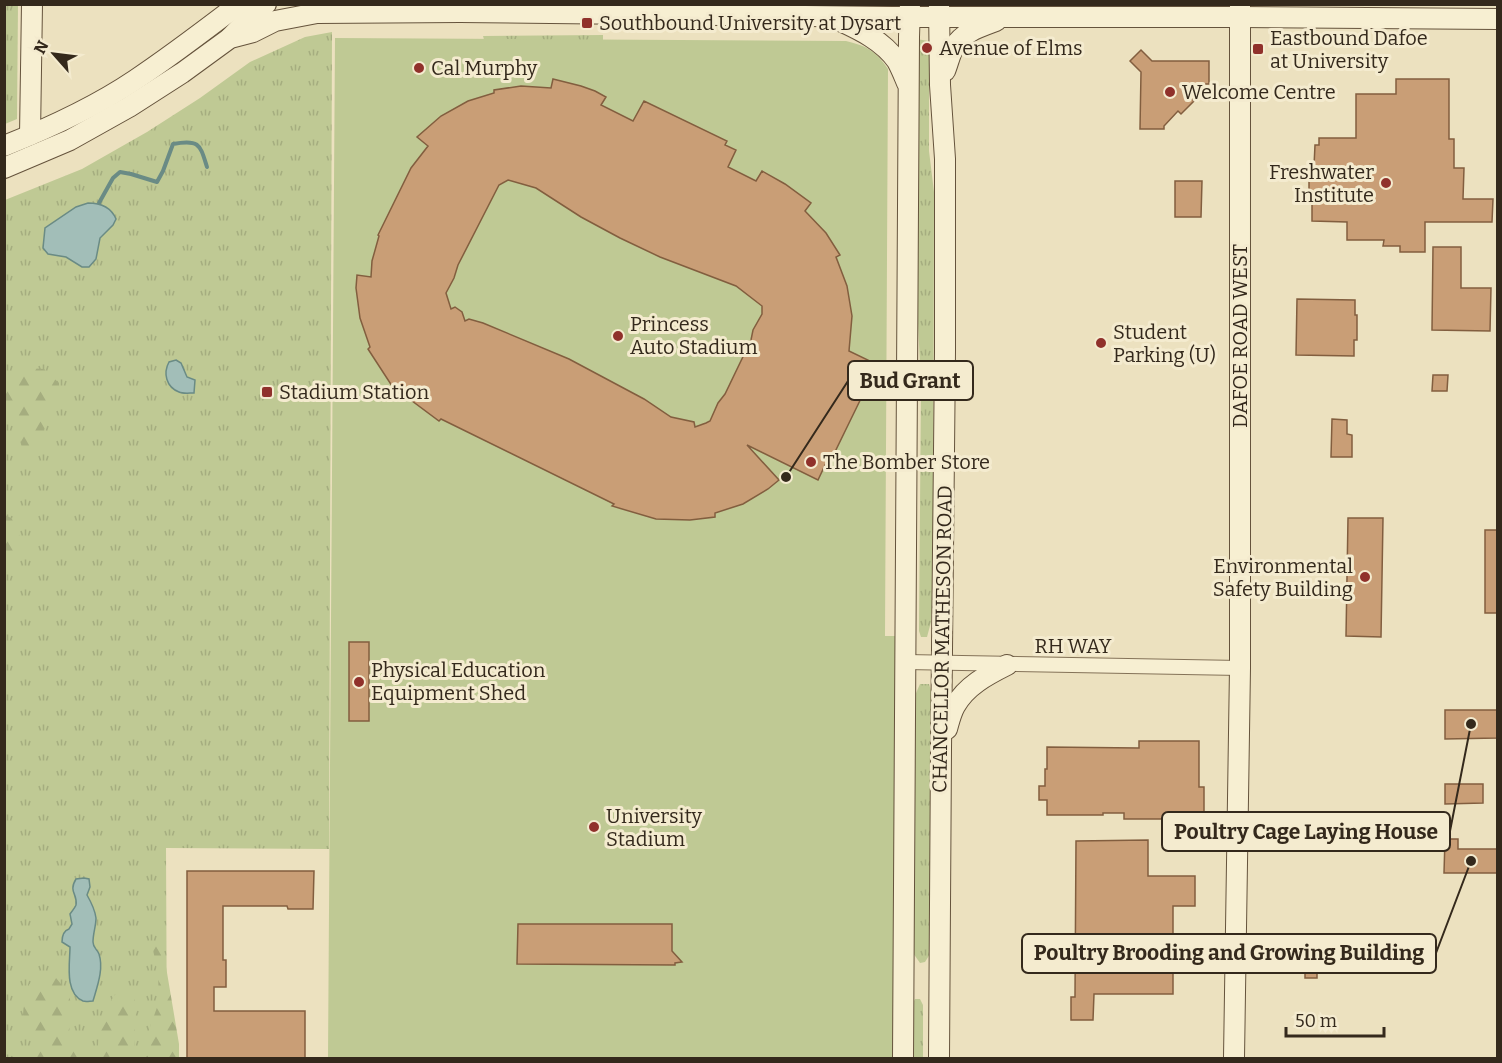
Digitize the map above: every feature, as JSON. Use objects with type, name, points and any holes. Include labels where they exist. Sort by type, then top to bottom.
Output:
[{"type":"main road","points":[[30,135],[32,4]]},
{"type":"main road","points":[[4,146],[84,109],[134,81],[239,4]]},
{"type":"main road","points":[[4,168],[70,140],[129,107],[182,73],[230,38],[266,4]]},
{"type":"main road","points":[[1340,18],[1356,4]]},
{"type":"main road","name":"CHANCELLOR MATHESON ROAD","points":[[903,1059],[910,11]]},
{"type":"main road","points":[[230,38],[253,32],[284,19],[332,12],[831,16],[939,11],[1008,17],[1240,11],[1340,18],[1497,19]]},
{"type":"main road","name":"CHANCELLOR MATHESON ROAD","points":[[939,11],[940,85],[945,159],[939,1059]]},
{"type":"main road","name":"DAFOE ROAD WEST","points":[[1234,1059],[1240,668],[1240,11]]},
{"type":"main road","points":[[831,16],[860,30],[879,43],[897,61],[909,86]]},
{"type":"main road","points":[[940,85],[954,47],[964,37],[972,30],[1008,17]]},
{"type":"main road","points":[[941,749],[954,706],[969,688],[983,677],[1007,665]]},
{"type":"street","name":"RH WAY","points":[[906,662],[1240,668]]},
{"type":"green space","points":[[5,5],[18,5],[17,119],[5,124]]},
{"type":"green space","points":[[332,32],[329,849],[166,848],[167,1058],[5,1058],[5,200],[82,169],[147,132],[250,62],[305,37]]},
{"type":"green space","points":[[603,35],[603,49],[488,53],[483,36]]},
{"type":"green space","points":[[335,38],[846,41],[870,50],[888,69],[885,636],[896,636],[893,1058],[328,1058]]},
{"type":"green space","points":[[916,39],[929,41],[929,151],[934,192],[933,596],[927,637],[921,637],[919,631],[921,385],[915,261]]},
{"type":"green space","points":[[27,368],[44,369],[59,383],[58,399],[42,434],[27,457],[21,444],[14,414],[4,410],[5,389],[18,373]]},
{"type":"green space","points":[[5,515],[15,520],[20,538],[11,556],[5,577]]},
{"type":"green space","points":[[920,684],[929,684],[933,697],[931,943],[930,954],[925,962],[920,963],[913,953],[913,700]]},
{"type":"green space","points":[[161,937],[179,1044],[179,1058],[149,1058],[146,1042],[159,1002],[158,974],[152,945]]},
{"type":"green space","points":[[40,973],[52,973],[69,994],[72,1011],[68,1039],[80,1048],[97,1051],[103,1012],[117,992],[135,995],[135,1039],[132,1058],[37,1058],[23,1015],[25,989]]},
{"type":"green space","points":[[915,999],[920,999],[923,1005],[923,1058],[910,1058],[910,1009]]},
{"type":"water","points":[[88,203],[105,207],[116,219],[100,238],[96,259],[89,267],[82,267],[66,257],[48,254],[43,248],[45,228],[76,207]]},
{"type":"water","points":[[176,360],[181,363],[187,377],[195,380],[194,393],[181,393],[171,387],[166,375],[167,366],[169,362]]},
{"type":"water","points":[[76,879],[89,879],[90,887],[87,895],[96,918],[93,944],[99,954],[101,966],[93,1001],[83,1001],[73,991],[69,977],[70,947],[62,942],[63,934],[72,924],[70,914],[76,905],[74,883]]},
{"type":"building","name":"Welcome Centre","points":[[1141,50],[1152,61],[1209,61],[1209,84],[1205,84],[1192,99],[1194,101],[1181,114],[1178,111],[1164,126],[1164,129],[1140,129],[1141,72],[1130,61]]},
{"type":"building","name":"Princess Auto Stadium","points":[[553,79],[595,91],[606,97],[601,105],[633,121],[644,101],[727,141],[725,145],[736,150],[728,167],[756,181],[762,171],[811,203],[805,211],[826,233],[840,255],[836,257],[847,286],[852,316],[849,351],[870,361],[863,377],[870,380],[830,462],[827,461],[818,480],[747,445],[779,480],[743,504],[715,513],[715,517],[690,520],[656,519],[612,506],[614,504],[441,419],[439,421],[392,386],[368,349],[370,347],[360,318],[356,288],[357,275],[371,277],[378,235],[411,168],[428,146],[417,137],[441,116],[468,101],[494,93],[494,90],[521,86],[551,88]],"holes":[[[508,180],[536,188],[581,217],[620,238],[660,257],[736,286],[762,306],[762,314],[753,330],[751,340],[710,421],[695,427],[694,422],[671,417],[644,399],[569,359],[483,323],[469,319],[465,321],[462,312],[455,307],[451,309],[446,293],[499,185]]]},
{"type":"building","name":"Freshwater Institute","points":[[1396,79],[1449,79],[1449,139],[1454,139],[1454,168],[1464,168],[1463,199],[1493,199],[1492,222],[1425,222],[1425,252],[1400,252],[1400,246],[1383,246],[1384,240],[1347,240],[1347,222],[1312,221],[1309,166],[1314,166],[1315,145],[1319,145],[1319,138],[1356,138],[1356,94],[1396,94]]},
{"type":"building","points":[[1175,181],[1202,181],[1201,217],[1175,217]]},
{"type":"building","points":[[1433,247],[1461,247],[1461,288],[1491,288],[1490,331],[1432,330]]},
{"type":"building","points":[[1297,299],[1355,300],[1357,340],[1354,340],[1354,356],[1296,355]]},
{"type":"building","points":[[1433,375],[1448,375],[1447,391],[1432,391]]},
{"type":"building","points":[[1332,419],[1347,420],[1347,434],[1352,435],[1352,457],[1331,457]]},
{"type":"building","name":"Environmental Safety Building","points":[[1348,518],[1383,518],[1381,637],[1346,636]]},
{"type":"building","points":[[1485,530],[1497,530],[1497,613],[1485,613]]},
{"type":"building","name":"Physical Education Equipment Shed","points":[[349,642],[369,642],[369,721],[349,721]]},
{"type":"building","points":[[1445,710],[1497,710],[1497,738],[1445,739]]},
{"type":"building","points":[[1139,741],[1199,741],[1199,787],[1204,787],[1204,824],[1189,823],[1189,819],[1124,819],[1124,813],[1047,815],[1047,800],[1039,800],[1039,786],[1045,786],[1047,747],[1139,748]]},
{"type":"building","points":[[1445,784],[1483,784],[1483,803],[1445,804]]},
{"type":"building","points":[[1445,839],[1458,839],[1458,849],[1497,849],[1497,873],[1444,873]]},
{"type":"building","points":[[1148,840],[1148,876],[1195,876],[1195,906],[1173,906],[1173,994],[1094,994],[1093,1020],[1071,1020],[1071,997],[1075,997],[1076,841]]},
{"type":"building","points":[[187,871],[314,871],[313,909],[288,909],[287,906],[223,906],[223,960],[226,960],[226,987],[214,987],[214,1011],[305,1011],[305,1058],[187,1059]]},
{"type":"building","points":[[518,924],[672,924],[672,951],[682,962],[675,963],[675,965],[517,964]]},
{"type":"building","points":[[1305,964],[1317,964],[1317,978],[1305,978]]},
{"type":"waterway","points":[[99,203],[113,178],[120,172],[157,182],[173,144],[189,142],[198,145],[207,167]]},
{"type":"place","name":"Southbound University at Dysart","points":[[587,23]]},
{"type":"place","name":"Avenue of Elms","points":[[927,48]]},
{"type":"place","name":"Eastbound Dafoe at University","points":[[1258,49]]},
{"type":"place","name":"Cal Murphy","points":[[419,68]]},
{"type":"place","name":"Welcome Centre","points":[[1170,92]]},
{"type":"place","name":"Freshwater Institute","points":[[1386,183]]},
{"type":"place","name":"Princess Auto Stadium","points":[[618,336]]},
{"type":"place","name":"Student Parking (U)","points":[[1101,343]]},
{"type":"place","name":"Stadium Station","points":[[267,392]]},
{"type":"place","name":"The Bomber Store","points":[[811,462]]},
{"type":"place","name":"Bud Grant","points":[[786,477]]},
{"type":"place","name":"Environmental Safety Building","points":[[1365,577]]},
{"type":"place","name":"Physical Education Equipment Shed","points":[[359,682]]},
{"type":"place","name":"Poultry Cage Laying House","points":[[1471,724]]},
{"type":"place","name":"University Stadium","points":[[594,827]]},
{"type":"place","name":"Poultry Brooding and Growing Building","points":[[1471,861]]}]
